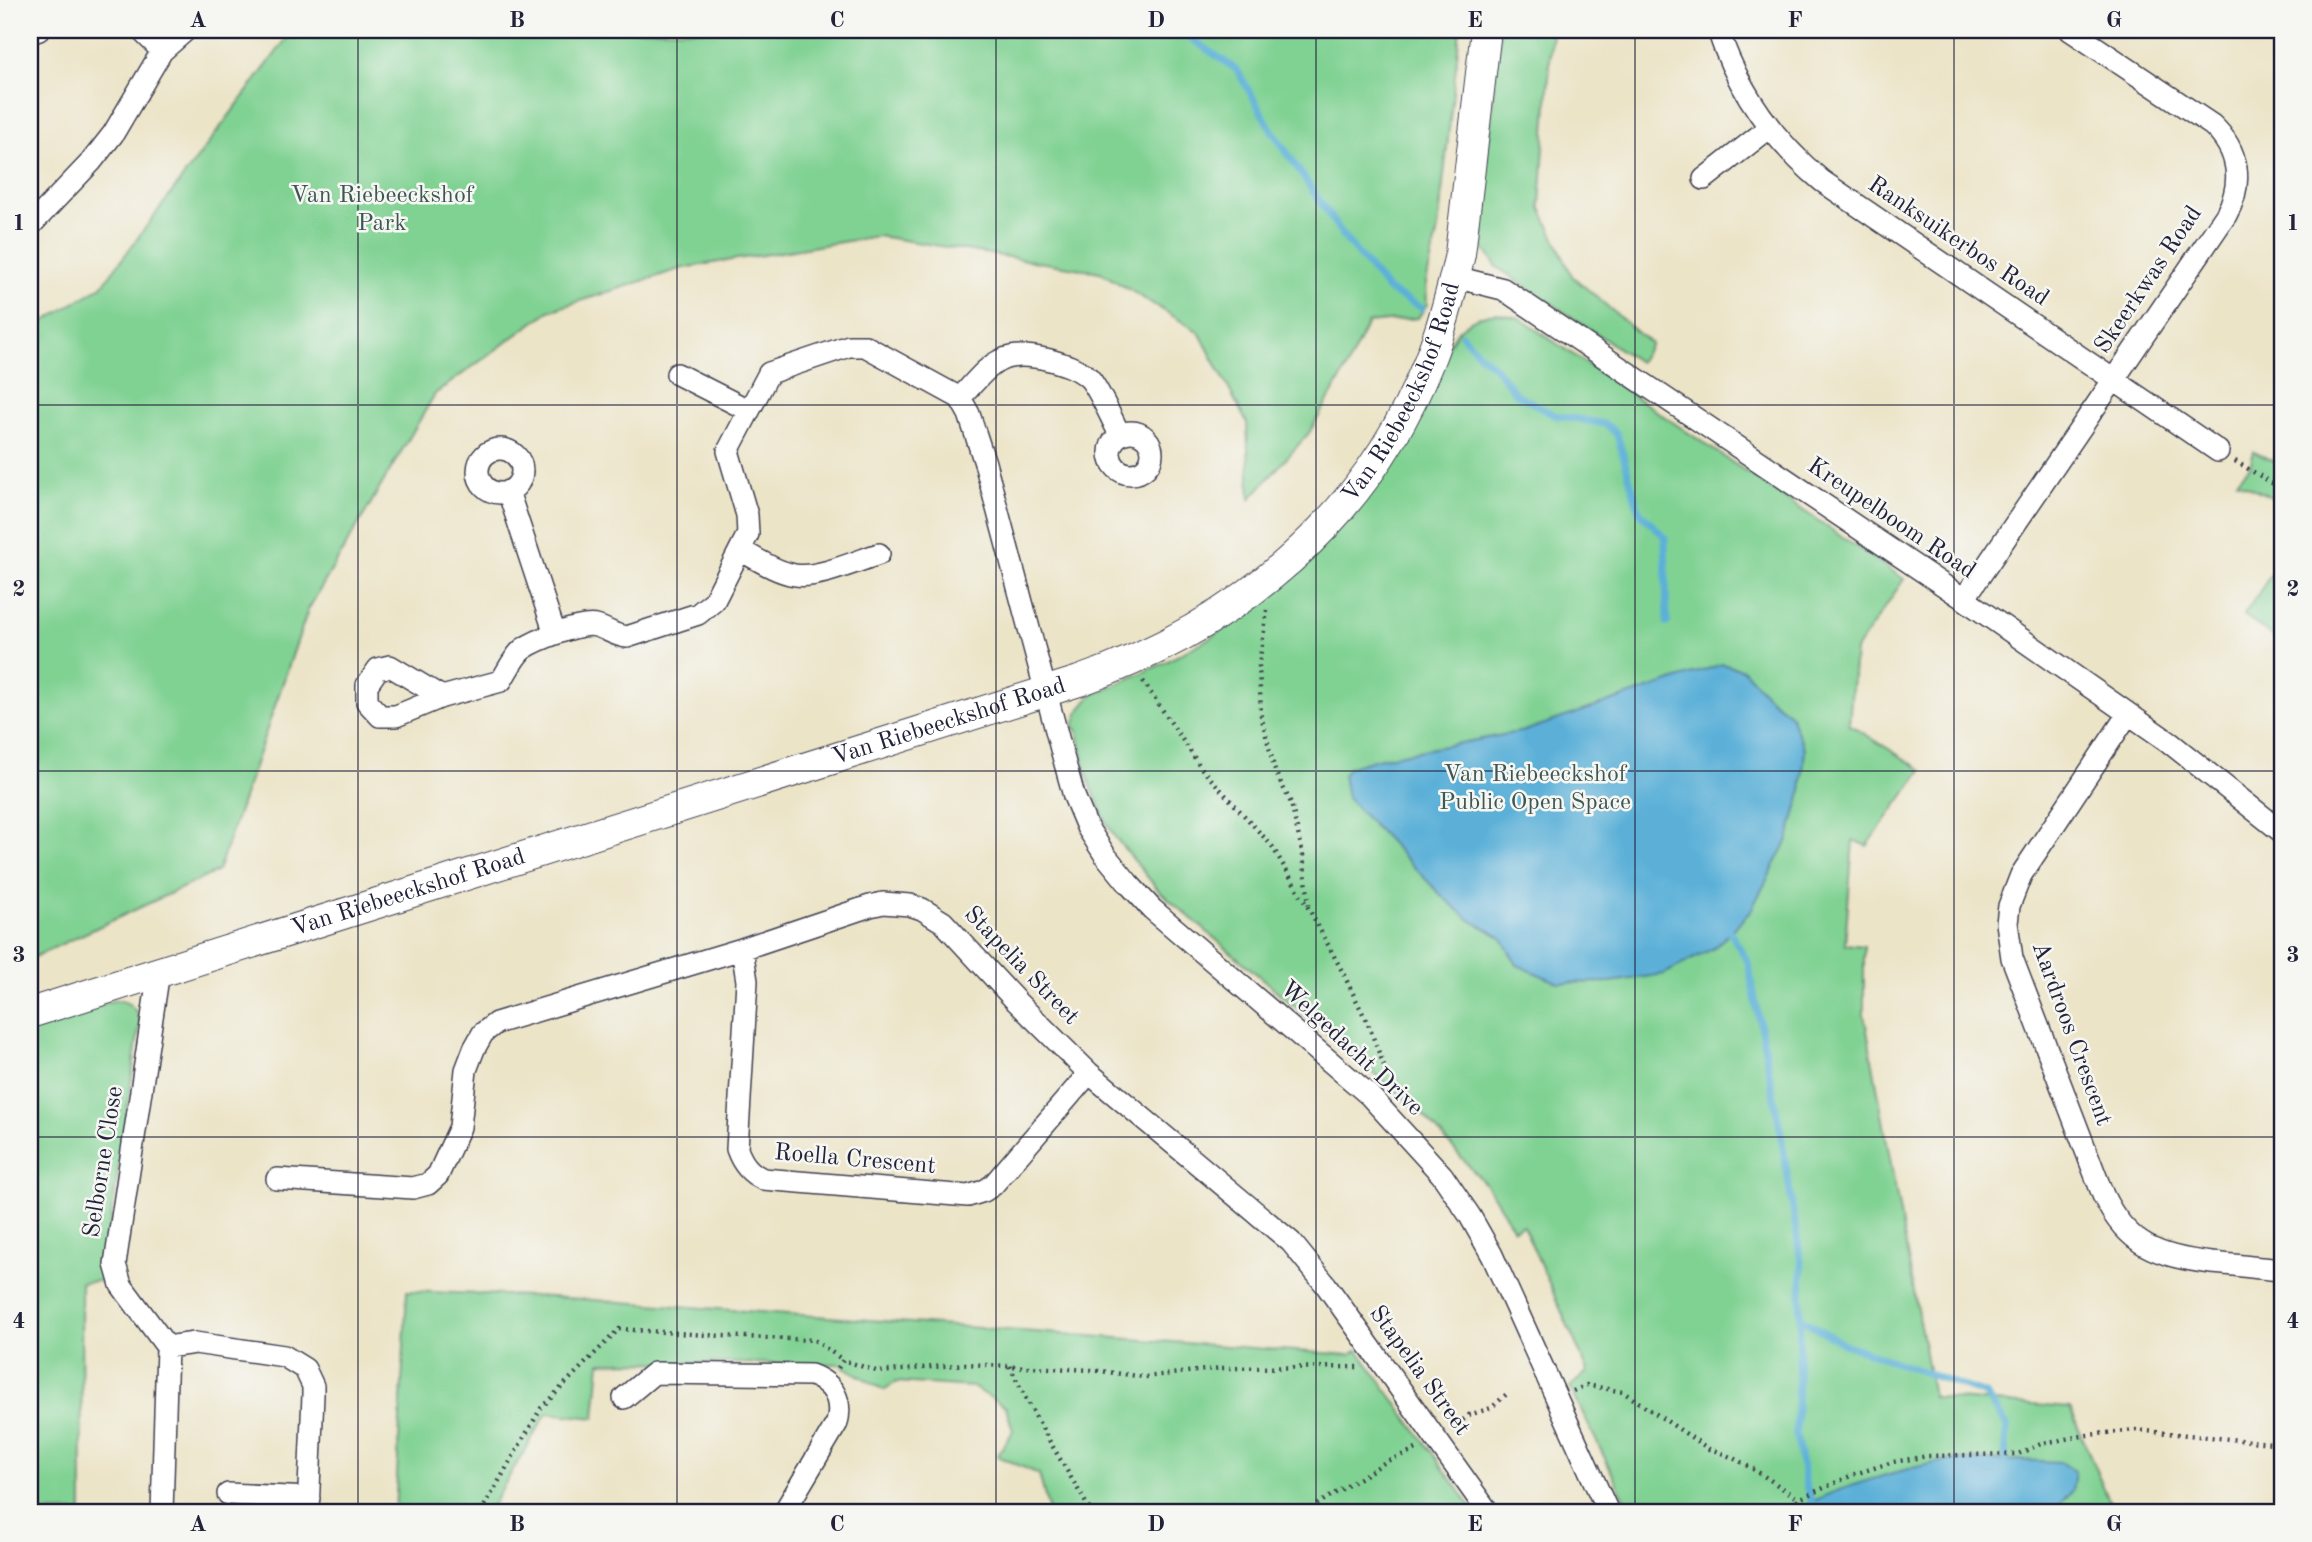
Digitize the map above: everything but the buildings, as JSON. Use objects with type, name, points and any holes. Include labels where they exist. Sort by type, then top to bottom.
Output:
[{"type":"street","points":[[30,33],[39,30]]},
{"type":"street","points":[[141,30],[162,51]]},
{"type":"street","points":[[30,226],[91,162],[113,134],[162,51],[186,30]]},
{"type":"street","name":"Van Riebeeckshof Road","points":[[30,1013],[1046,692],[1136,660],[1197,629],[1257,588],[1316,536],[1345,503],[1395,431],[1428,363],[1455,277],[1465,223],[1486,30]]},
{"type":"street","name":"Ranksuikerbos Road","points":[[1718,30],[1738,79],[1769,128],[1803,165],[1822,181],[2218,451]]},
{"type":"street","name":"Skeerkwas Road","points":[[1964,599],[2232,204],[2236,191],[2236,165],[2228,143],[2212,125],[2070,30]]},
{"type":"street","points":[[1704,179],[1769,128]]},
{"type":"street","name":"Kreupelboom Road","points":[[1455,277],[1503,289],[1964,599],[2169,742],[2282,832]]},
{"type":"street","points":[[442,697],[501,681],[522,650],[555,634],[586,625],[597,626],[617,636],[627,637],[698,614],[714,601],[748,534],[747,515],[728,450],[769,373],[849,346],[865,346],[960,398],[981,375],[1005,358],[1016,354],[1029,355],[1066,364],[1090,380],[1120,435]]},
{"type":"street","points":[[677,374],[748,410]]},
{"type":"street","name":"Welgedacht Drive","points":[[960,398],[969,414],[985,463],[1074,796],[1087,827],[1105,855],[1152,909],[1369,1095],[1442,1175],[1492,1255],[1603,1508]]},
{"type":"street","points":[[508,491],[555,634]]},
{"type":"street","points":[[740,550],[797,576],[823,572],[879,554]]},
{"type":"street","name":"Aardroos Crescent","points":[[2128,714],[2021,875],[2009,906],[2007,923],[2012,958],[2103,1195],[2120,1224],[2144,1246],[2174,1258],[2282,1270]]},
{"type":"street","name":"Stapelia Street","points":[[276,1179],[413,1188],[428,1184],[439,1175],[460,1127],[466,1070],[474,1049],[483,1033],[496,1023],[742,949],[870,906],[897,903],[922,909],[952,930],[1016,1001],[1089,1073],[1291,1242],[1326,1285],[1488,1512]]},
{"type":"street","name":"Roella Crescent","points":[[742,949],[747,981],[737,1149],[744,1164],[763,1179],[968,1196],[976,1194],[993,1185],[1089,1073]]},
{"type":"street","name":"Selborne Close","points":[[159,971],[115,1264],[121,1284],[167,1347]]},
{"type":"street","points":[[162,1512],[167,1347],[195,1343],[284,1356],[305,1369],[313,1386],[309,1505],[228,1494]]},
{"type":"street","points":[[624,1398],[654,1373],[811,1375],[828,1384],[838,1398],[837,1423],[784,1512]]},
{"type":"path","points":[[2218,451],[2282,489]]},
{"type":"path","points":[[1257,588],[1267,610],[1259,664],[1261,715],[1275,771],[1291,803],[1303,855],[1309,909]]},
{"type":"path","points":[[1136,660],[1141,678],[1195,759],[1272,846],[1309,909],[1368,1024],[1386,1071],[1369,1095]]},
{"type":"path","points":[[828,1384],[843,1360],[879,1372],[965,1364],[1092,1370],[1145,1377],[1222,1368],[1368,1366],[1378,1359]]},
{"type":"path","points":[[1010,1366],[1030,1409],[1091,1512]]},
{"type":"path","points":[[1570,1392],[1587,1385],[1623,1392],[1709,1449],[1746,1465],[1799,1499]]},
{"type":"path","points":[[1446,1434],[1469,1415],[1491,1408],[1509,1392]]},
{"type":"path","points":[[1788,1512],[1799,1499],[1855,1474],[1893,1462],[1928,1456],[2018,1454],[2043,1443],[2135,1430],[2282,1444]]},
{"type":"path","points":[[1304,1512],[1387,1461],[1427,1446]]},
{"type":"green space","name":"Van Riebeeckshof Park","points":[[293,30],[1460,30],[1438,229],[1426,283],[1427,304],[1418,318],[1368,323],[1342,377],[1309,433],[1250,499],[1247,423],[1199,332],[1100,272],[878,236],[683,268],[549,311],[435,394],[308,610],[218,871],[30,959],[30,330],[102,286]]},
{"type":"green space","points":[[1500,30],[1552,30],[1540,206],[1572,276],[1651,344],[1639,362],[1497,267],[1482,246],[1479,229]]},
{"type":"green space","name":"Van Riebeeckshof Public Open Space","points":[[1496,313],[1519,318],[1904,579],[1855,651],[1849,724],[1922,770],[1867,846],[1853,840],[1845,944],[1864,946],[1864,1014],[1933,1397],[2070,1408],[2114,1512],[1631,1512],[1570,1387],[1588,1371],[1523,1225],[1514,1229],[1487,1186],[1425,1117],[1159,891],[1115,837],[1105,820],[1087,776],[1077,729],[1073,728],[1079,711],[1092,695],[1164,663],[1238,620],[1304,566],[1458,331],[1475,319]]},
{"type":"green space","points":[[2254,452],[2282,465],[2282,502],[2237,481],[2250,466]]},
{"type":"green space","points":[[2282,558],[2282,643],[2244,615]]},
{"type":"green space","points":[[115,1000],[131,1006],[140,1021],[104,1266],[107,1280],[81,1283],[82,1512],[30,1512],[30,1029]]},
{"type":"green space","points":[[407,1291],[553,1297],[1350,1355],[1358,1350],[1475,1512],[1049,1512],[1039,1474],[997,1456],[1013,1431],[1006,1407],[973,1387],[896,1382],[884,1390],[839,1364],[600,1362],[595,1418],[547,1413],[488,1512],[395,1512]]},
{"type":"water","points":[[1722,664],[1744,670],[1768,697],[1790,714],[1805,750],[1801,792],[1788,840],[1750,912],[1714,948],[1664,974],[1611,982],[1559,983],[1517,965],[1501,937],[1470,920],[1442,896],[1347,798],[1343,775],[1349,767],[1381,758],[1524,731]]},
{"type":"water","points":[[1955,1460],[2060,1462],[2075,1472],[2072,1491],[2052,1512],[1800,1512],[1808,1504],[1844,1488],[1933,1463]]},
{"type":"waterway","points":[[1179,30],[1237,70],[1271,129],[1346,240],[1388,290],[1422,308]]},
{"type":"waterway","points":[[1462,335],[1497,369],[1515,393],[1554,415],[1605,424],[1617,434],[1639,511],[1665,537],[1667,623]]},
{"type":"waterway","points":[[1730,932],[1748,962],[1781,1134],[1802,1268],[1796,1435],[1806,1486],[1812,1502]]},
{"type":"waterway","points":[[1800,1318],[1844,1344],[1985,1394],[2007,1426],[2005,1461]]}]
